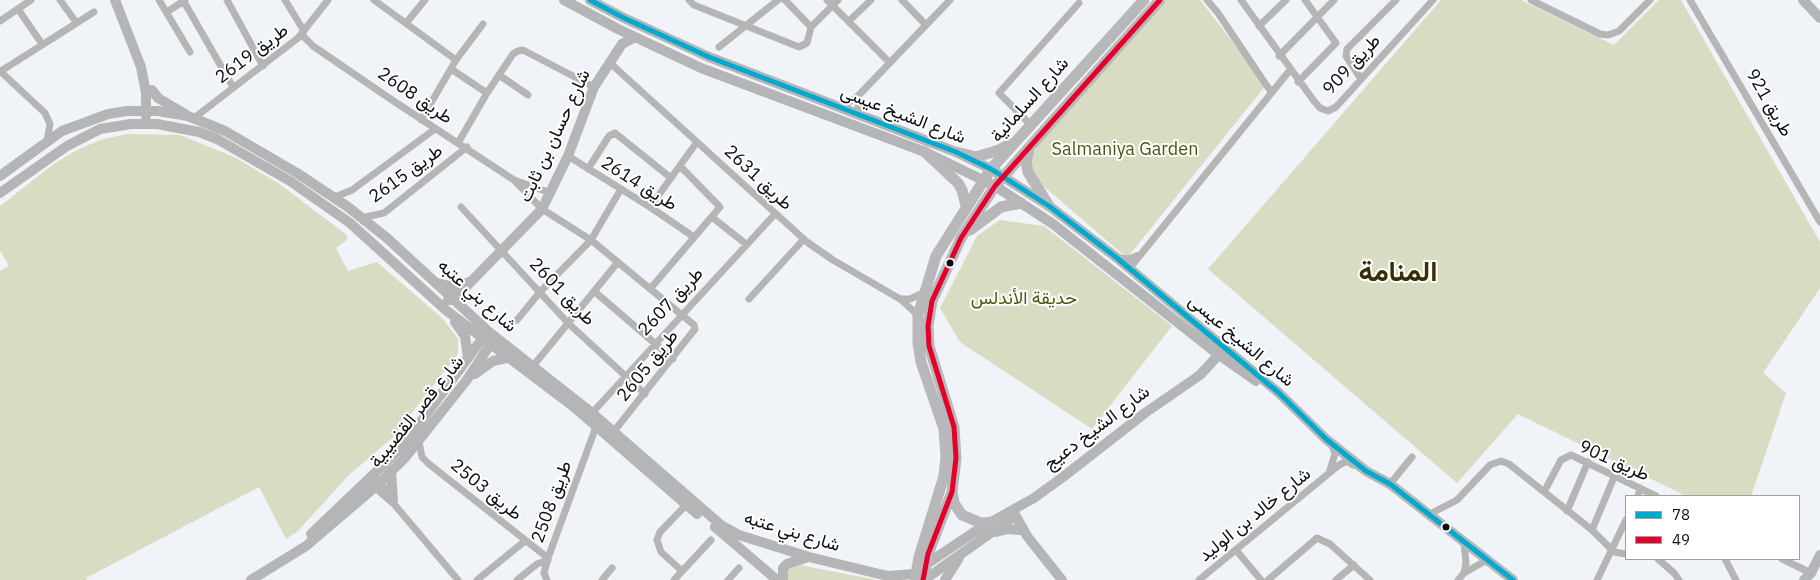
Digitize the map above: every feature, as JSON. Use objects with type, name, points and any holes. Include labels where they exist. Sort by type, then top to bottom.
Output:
[{"type":"main road","points":[[115,0],[148,86],[150,111],[148,124]]},
{"type":"main road","name":"شارع الشيخ عيسى","points":[[564,0],[623,32],[701,68],[925,152],[984,180],[999,181],[1050,206],[1118,258],[1221,350],[1236,366],[1283,401],[1291,404]]},
{"type":"main road","name":"شارع الشيخ عيسى","points":[[590,0],[709,57],[956,152],[991,169],[999,181],[1022,203],[1221,350],[1291,404],[1326,439],[1430,514],[1513,580]]},
{"type":"main road","name":"شارع السلمانية","points":[[918,579],[944,476],[946,458],[944,430],[921,362],[918,315],[923,293],[936,256],[991,169],[1144,0]]},
{"type":"main road","name":"شارع السلمانية","points":[[925,564],[952,492],[956,458],[954,426],[930,353],[928,326],[932,301],[961,238],[999,181],[1160,0]]},
{"type":"main road","points":[[1803,0],[1820,18]]},
{"type":"main road","points":[[622,44],[623,32]]},
{"type":"main road","name":"شارع حسان بن ثابت","points":[[454,300],[542,209],[568,156],[594,87],[622,44],[635,37]]},
{"type":"main road","points":[[127,111],[139,100],[148,86]]},
{"type":"main road","points":[[148,86],[164,102],[191,117]]},
{"type":"main road","name":"شارع بني عتبه","points":[[0,176],[72,126],[92,118],[127,111],[150,111],[191,117],[225,131],[335,197],[384,235],[436,282],[507,358],[598,423],[777,580]]},
{"type":"main road","name":"شارع بني عتبه","points":[[0,193],[67,146],[89,134],[111,127],[148,124],[200,132],[225,143],[321,202],[374,243],[447,311],[533,366],[592,412],[598,423]]},
{"type":"main road","points":[[956,152],[976,157],[999,150],[1018,140]]},
{"type":"main road","points":[[1030,147],[1026,161],[1028,172],[1050,206]]},
{"type":"main road","points":[[925,152],[958,183],[966,206]]},
{"type":"main road","points":[[961,238],[995,211],[1014,203],[1022,203]]},
{"type":"main road","points":[[374,243],[384,235]]},
{"type":"main road","points":[[1079,245],[1091,250],[1115,268],[1129,269]]},
{"type":"main road","points":[[408,275],[421,279],[446,300],[454,300]]},
{"type":"main road","points":[[436,282],[454,287],[472,281]]},
{"type":"main road","points":[[447,311],[465,336],[468,358]]},
{"type":"main road","name":"شارع قصر القضيبية","points":[[251,580],[316,538],[374,481],[423,421],[468,358],[489,337]]},
{"type":"main road","name":"شارع قصر القضيبية","points":[[374,481],[391,471],[419,442],[466,381],[489,337]]},
{"type":"main road","name":"شارع الشيخ دعيج","points":[[918,579],[963,552],[1200,375],[1221,350]]},
{"type":"main road","name":"شارع الشيخ دعيج","points":[[1182,387],[1221,350]]},
{"type":"main road","points":[[466,381],[492,361],[507,358]]},
{"type":"main road","points":[[1200,375],[1219,365],[1236,366]]},
{"type":"main road","name":"شارع الشيخ عيسى","points":[[1308,421],[1322,428],[1365,462],[1370,472]]},
{"type":"main road","points":[[391,471],[393,502]]},
{"type":"main road","points":[[952,492],[954,503],[962,515],[994,527],[1024,533]]},
{"type":"main road","name":"شارع بني عتبه","points":[[688,503],[739,536],[809,557],[888,576],[918,579]]},
{"type":"main road","points":[[1012,515],[1062,580]]},
{"type":"main road","name":"شارع الشيخ دعيج","points":[[918,579],[925,564],[982,527],[994,527]]},
{"type":"main road","points":[[945,580],[963,552]]},
{"type":"main road","points":[[1808,577],[1820,554]]},
{"type":"main road","points":[[783,580],[783,568],[787,564],[809,557]]},
{"type":"street","points":[[0,21],[31,0]]},
{"type":"street","points":[[60,0],[76,22]]},
{"type":"street","points":[[159,0],[190,52]]},
{"type":"street","points":[[167,12],[184,0],[233,87]]},
{"type":"street","points":[[227,0],[263,66]]},
{"type":"street","name":"طريق 2608","points":[[285,0],[303,33],[313,46],[421,120],[466,147],[514,180],[542,209],[591,240],[681,314]]},
{"type":"street","name":"طريق 2619","points":[[191,117],[263,66],[303,33],[328,0]]},
{"type":"street","points":[[374,0],[456,60]]},
{"type":"street","points":[[406,23],[425,0]]},
{"type":"street","points":[[606,0],[610,11]]},
{"type":"street","points":[[689,0],[694,5],[799,46],[807,43],[811,27],[833,2],[849,22],[890,63]]},
{"type":"street","points":[[718,47],[778,0]]},
{"type":"street","points":[[785,0],[811,27]]},
{"type":"street","points":[[849,22],[871,0]]},
{"type":"street","points":[[902,0],[926,26]]},
{"type":"street","points":[[840,108],[858,96],[950,0]]},
{"type":"street","points":[[1206,0],[1221,17],[1271,92]]},
{"type":"street","name":"طريق 909","points":[[1241,0],[1298,82],[1320,108],[1328,110],[1336,107],[1431,1]]},
{"type":"street","points":[[1259,26],[1286,0]]},
{"type":"street","points":[[1305,0],[1361,79]]},
{"type":"street","points":[[1279,56],[1334,0]]},
{"type":"street","points":[[1346,56],[1347,49],[1396,0]]},
{"type":"street","points":[[1531,0],[1600,34],[1608,35],[1619,30],[1650,0]]},
{"type":"street","name":"طريق 921","points":[[1690,0],[1820,222]]},
{"type":"street","points":[[1031,125],[999,93],[1079,4]]},
{"type":"street","points":[[18,9],[42,44]]},
{"type":"street","points":[[47,142],[50,124],[45,113],[0,71],[94,12]]},
{"type":"street","points":[[421,120],[456,60],[483,24]]},
{"type":"street","points":[[1298,82],[1336,43]]},
{"type":"street","name":"طريق 2615","points":[[458,143],[487,93],[513,54],[524,50],[594,87]]},
{"type":"street","name":"طريق 2631","points":[[609,62],[774,214],[804,239],[833,260],[900,299],[918,315]]},
{"type":"street","points":[[451,69],[487,93]]},
{"type":"street","points":[[1129,269],[1290,70]]},
{"type":"street","points":[[499,75],[528,96]]},
{"type":"street","points":[[858,96],[858,107],[864,118]]},
{"type":"street","name":"طريق 2619","points":[[204,122],[205,111],[209,105]]},
{"type":"street","points":[[335,197],[350,192],[435,129]]},
{"type":"street","points":[[588,169],[609,136],[617,134],[671,178]]},
{"type":"street","points":[[650,207],[697,142]]},
{"type":"street","name":"طريق 2615","points":[[361,218],[384,213],[466,147]]},
{"type":"street","name":"طريق 2614","points":[[568,156],[694,237]]},
{"type":"street","name":"طريق 2614","points":[[680,166],[719,204],[720,209],[713,218]]},
{"type":"street","name":"طريق 2608","points":[[514,180],[551,193]]},
{"type":"street","points":[[516,320],[540,292],[591,240],[621,189]]},
{"type":"street","points":[[348,206],[350,192]]},
{"type":"street","name":"طريق 2601","points":[[462,207],[568,323],[645,394]]},
{"type":"street","name":"طريق 2607","points":[[592,412],[774,214]]},
{"type":"street","points":[[650,288],[713,218],[746,244]]},
{"type":"street","points":[[749,299],[804,239]]},
{"type":"street","points":[[1118,258],[1129,259],[1141,254]]},
{"type":"street","points":[[533,366],[618,262]]},
{"type":"street","points":[[594,291],[672,359]]},
{"type":"street","points":[[900,299],[910,299],[923,293]]},
{"type":"street","name":"طريق 2605","points":[[611,434],[645,394],[695,328],[681,314]]},
{"type":"street","name":"طريق 2508","points":[[517,580],[537,564],[548,559],[598,423]]},
{"type":"street","name":"شارع خالد بن الوليد","points":[[1326,439],[1334,448],[1335,454],[1329,473]]},
{"type":"street","name":"طريق 2503","points":[[419,442],[422,457],[429,464],[548,559]]},
{"type":"street","points":[[1390,484],[1412,456]]},
{"type":"street","name":"طريق 901","points":[[1544,492],[1562,460],[1567,456],[1574,456],[1654,495]]},
{"type":"street","name":"طريق 2503","points":[[404,458],[415,457],[429,464]]},
{"type":"street","points":[[1430,514],[1456,500],[1490,465],[1497,461],[1509,464],[1592,530],[1611,550],[1618,554],[1625,554]]},
{"type":"street","name":"شارع خالد بن الوليد","points":[[1199,580],[1329,473],[1347,462],[1370,472]]},
{"type":"street","points":[[1567,511],[1588,462]]},
{"type":"street","points":[[1592,530],[1615,475]]},
{"type":"street","points":[[374,481],[458,580]]},
{"type":"street","points":[[1638,495],[1640,488]]},
{"type":"street","points":[[682,571],[660,552],[657,540],[660,532],[688,503]]},
{"type":"street","points":[[1597,580],[1625,522]]},
{"type":"street","points":[[1268,580],[1313,540],[1322,539],[1370,580]]},
{"type":"street","points":[[674,580],[711,540]]},
{"type":"street","name":"طريق 2508","points":[[477,580],[525,541]]},
{"type":"street","points":[[1464,542],[1466,563],[1464,574]]},
{"type":"street","points":[[1236,550],[1262,580]]},
{"type":"street","points":[[548,559],[544,573],[548,580]]},
{"type":"street","points":[[1458,580],[1464,574],[1487,560]]},
{"type":"street","points":[[1662,560],[1679,580]]},
{"type":"street","points":[[1726,560],[1736,580]]},
{"type":"street","points":[[1783,560],[1808,577]]},
{"type":"street","points":[[1336,580],[1354,565]]},
{"type":"street","points":[[602,580],[612,568]]},
{"type":"street","points":[[728,580],[739,568]]},
{"type":"green space","name":"Salmaniya Garden","points":[[1166,0],[1200,0],[1266,85],[1127,258],[1041,184],[1030,162],[1037,146]]},
{"type":"green space","points":[[1441,0],[1521,0],[1614,45],[1659,0],[1681,0],[1820,242],[1820,288],[1763,373],[1786,393],[1751,495],[1684,495],[1518,414],[1457,483],[1208,269]]},
{"type":"green space","points":[[127,134],[180,135],[236,158],[278,183],[347,235],[347,240],[336,248],[348,271],[377,262],[443,319],[458,339],[458,354],[393,437],[348,476],[298,531],[286,539],[259,487],[86,578],[87,580],[0,580],[0,271],[9,266],[0,250],[0,206],[55,163],[77,150],[100,140]]},
{"type":"green space","name":"حديقة الأندلس","points":[[1000,220],[1044,226],[1172,326],[1092,429],[960,342],[940,308],[977,236]]},
{"type":"green space","points":[[800,565],[877,580],[786,580],[783,577],[789,567]]},
{"type":"transit line","name":"78","points":[[590,0],[624,18],[709,57],[956,152],[991,169],[1049,206],[1117,258],[1279,393],[1326,439],[1366,471],[1390,484],[1513,580]]},
{"type":"transit line","name":"49","points":[[923,580],[928,554],[952,492],[956,458],[954,427],[929,346],[928,326],[932,301],[961,238],[995,186],[1160,0]]},
{"type":"district","name":"المنامة","points":[[1398,273]]}]
